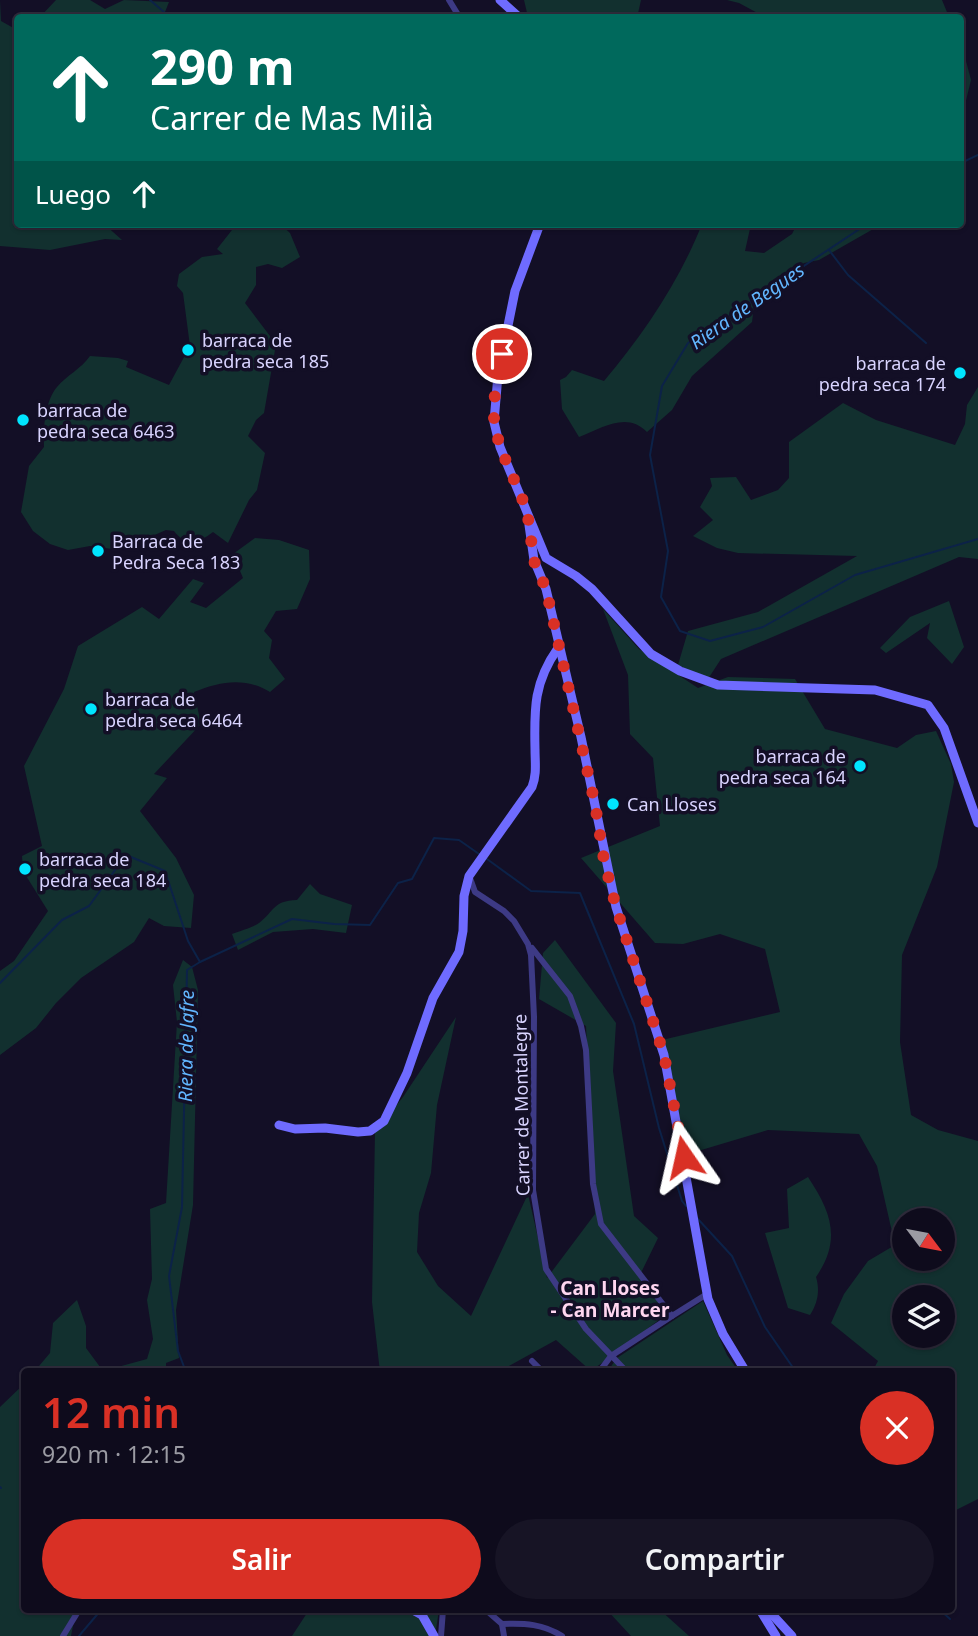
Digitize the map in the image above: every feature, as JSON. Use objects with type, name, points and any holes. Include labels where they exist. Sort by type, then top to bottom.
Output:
[{"type":"street","points":[[500,0],[516,14]]},
{"type":"street","points":[[539,228],[515,291],[494,401],[496,433],[546,558],[584,582],[604,600],[651,654],[680,671],[718,685],[875,690],[928,705],[940,720],[978,823]]},
{"type":"street","points":[[527,510],[534,561],[546,589],[581,737],[616,907],[664,1055],[707,1294],[717,1322],[744,1368]]},
{"type":"street","points":[[279,1125],[295,1129],[370,1131],[379,1126],[387,1115],[407,1073],[433,998],[459,952],[463,931],[464,896],[469,876],[532,787],[537,774],[534,730],[536,692],[546,666],[558,648]]},
{"type":"street","name":"Carrer de Montalegre","points":[[469,876],[475,892],[510,916],[528,944],[531,955],[534,1017],[533,1190],[546,1269],[586,1329],[623,1368]]},
{"type":"street","points":[[528,944],[570,996],[582,1026],[586,1050],[593,1184],[601,1224],[672,1316]]},
{"type":"street","points":[[602,1368],[611,1356],[707,1294]]},
{"type":"street","points":[[532,1360],[539,1368]]},
{"type":"street","points":[[63,1636],[77,1613]]},
{"type":"street","points":[[418,1613],[434,1636]]},
{"type":"street","points":[[441,1636],[443,1613]]},
{"type":"street","points":[[489,1613],[502,1625],[504,1636]]},
{"type":"street","points":[[762,1613],[776,1636]]},
{"type":"street","points":[[771,1613],[792,1636]]},
{"type":"street","points":[[502,1625],[524,1623],[549,1628],[562,1636]]},
{"type":"green space","points":[[0,0],[1,21],[14,28],[14,228],[108,228],[122,240],[105,239],[50,250],[0,246]]},
{"type":"green space","points":[[56,0],[90,0],[105,9],[124,0],[169,2],[164,14],[43,14]]},
{"type":"green space","points":[[524,0],[641,0],[638,14],[527,14]]},
{"type":"green space","points":[[727,0],[942,0],[948,14],[759,14]]},
{"type":"green space","points":[[964,53],[971,80],[964,109]]},
{"type":"green space","points":[[231,228],[284,228],[290,233],[300,257],[282,268],[268,264],[256,267],[256,285],[245,303],[270,336],[275,350],[264,413],[256,420],[248,436],[265,453],[257,490],[249,500],[228,543],[213,532],[193,542],[183,539],[174,531],[166,530],[120,550],[90,546],[68,550],[50,544],[33,531],[21,512],[29,466],[44,447],[46,416],[53,393],[90,356],[128,361],[126,367],[169,385],[190,346],[183,293],[177,286],[179,274],[202,257],[223,254],[217,249]]},
{"type":"green space","points":[[700,228],[750,228],[745,251],[764,253],[792,234],[795,228],[875,228],[819,260],[804,263],[755,299],[752,322],[692,376],[672,410],[647,432],[639,426],[623,422],[579,437],[562,409],[560,380],[572,370],[604,381],[659,306]]},
{"type":"green space","points":[[978,387],[978,559],[959,557],[721,659],[708,679],[678,665],[688,631],[758,612],[857,556],[738,553],[717,548],[693,536],[713,520],[700,507],[712,486],[710,478],[736,477],[751,500],[778,490],[789,478],[789,442],[843,403],[876,420],[955,445],[965,424],[967,405]]},
{"type":"green space","points":[[255,538],[279,540],[309,550],[310,579],[297,609],[276,611],[264,631],[272,640],[269,658],[285,679],[270,692],[251,684],[233,682],[194,692],[201,724],[154,774],[167,778],[140,811],[176,858],[194,895],[191,928],[164,926],[149,918],[134,942],[81,978],[36,1028],[0,1055],[0,971],[14,961],[48,911],[23,871],[22,856],[42,846],[24,766],[64,689],[78,646],[142,607],[159,619],[193,579],[204,583],[190,602],[206,608],[243,578],[233,554]]},
{"type":"green space","points":[[949,601],[964,647],[952,664],[927,638],[930,623],[886,653],[880,648],[910,617]]},
{"type":"green space","points":[[603,609],[639,649],[698,688],[728,677],[795,679],[825,729],[897,748],[916,735],[936,731],[951,764],[954,782],[937,867],[902,955],[900,1042],[911,1115],[938,1130],[978,1141],[978,1499],[955,1510],[955,1368],[874,1368],[878,1361],[831,1323],[844,1294],[868,1261],[892,1247],[892,1271],[955,1271],[956,1208],[892,1208],[892,1232],[877,1166],[859,1134],[768,1130],[688,1154],[662,1040],[780,1012],[765,949],[720,934],[683,944],[655,943],[581,858],[660,826],[653,758],[630,734],[628,675]]},
{"type":"green space","points":[[310,884],[320,894],[352,905],[346,933],[313,929],[273,932],[238,950],[232,934],[259,923],[283,902],[297,900]]},
{"type":"green space","points":[[555,940],[616,1023],[613,1071],[634,1216],[658,1238],[639,1277],[667,1314],[595,1368],[588,1368],[556,1340],[505,1368],[380,1368],[372,1302],[375,1132],[403,1097],[456,1017],[437,1105],[431,1173],[419,1213],[417,1252],[438,1286],[471,1316],[528,1194],[547,1278],[595,1214],[586,1026],[539,999],[543,953]]},
{"type":"green space","points":[[183,960],[192,967],[198,990],[193,1205],[176,1310],[179,1358],[166,1363],[166,1368],[114,1368],[147,1359],[153,1339],[147,1300],[152,1279],[150,1209],[166,1203],[177,1022],[173,985]]},
{"type":"green space","points":[[808,1177],[823,1202],[831,1238],[824,1263],[816,1277],[818,1296],[810,1315],[788,1308],[765,1233],[789,1228],[787,1189]]},
{"type":"green space","points":[[77,1300],[86,1326],[86,1348],[101,1368],[37,1368],[50,1353],[53,1323]]},
{"type":"green space","points":[[703,1301],[727,1355],[736,1368],[610,1368],[617,1358]]},
{"type":"green space","points":[[21,1387],[21,1613],[75,1613],[71,1636],[0,1636],[0,1407]]},
{"type":"green space","points":[[307,1613],[439,1613],[435,1636],[292,1636]]},
{"type":"green space","points":[[610,1613],[663,1613],[689,1636],[631,1636]]},
{"type":"waterway","points":[[150,0],[166,14]]},
{"type":"waterway","name":"Riera de Begues","points":[[964,162],[978,155]]},
{"type":"waterway","name":"Riera de Begues","points":[[861,228],[688,343],[662,386],[650,455],[668,551],[661,597],[680,631],[710,641],[763,627],[855,575],[978,539]]},
{"type":"waterway","points":[[829,250],[848,275],[926,343]]},
{"type":"waterway","points":[[200,962],[292,919],[370,925],[398,883],[412,879],[434,838],[459,840],[479,854]]},
{"type":"waterway","name":"Riera de Jafre","points":[[0,983],[62,920],[89,906],[126,855],[165,871],[188,941],[200,962],[187,970],[182,1207],[169,1276],[178,1351],[184,1368]]},
{"type":"waterway","points":[[487,859],[531,891],[580,893],[634,1024],[659,1128],[682,1201],[686,1206]]},
{"type":"waterway","points":[[697,1218],[732,1256],[765,1327],[793,1368]]},
{"type":"waterway","name":"Riera de Jafre","points":[[79,1636],[98,1613]]},
{"type":"waterway","points":[[943,1613],[950,1619]]},
{"type":"place","name":"barraca de pedra seca 185","points":[[188,350]]},
{"type":"place","name":"barraca de pedra seca 174","points":[[960,373]]},
{"type":"place","name":"barraca de pedra seca 6463","points":[[23,420]]},
{"type":"place","name":"Barraca de Pedra Seca 183","points":[[98,551]]},
{"type":"place","name":"barraca de pedra seca 6464","points":[[91,709]]},
{"type":"place","name":"barraca de pedra seca 164","points":[[860,766]]},
{"type":"place","name":"Can Lloses","points":[[613,804]]},
{"type":"place","name":"barraca de pedra seca 184","points":[[25,869]]},
{"type":"district","name":"Can Lloses - Can Marcer","points":[[610,1299]]},
{"type":"route","points":[[502,354],[494,401],[496,433],[527,510],[534,561],[546,589],[581,737],[604,860],[616,907],[652,1010],[664,1055],[684,1157]]}]
